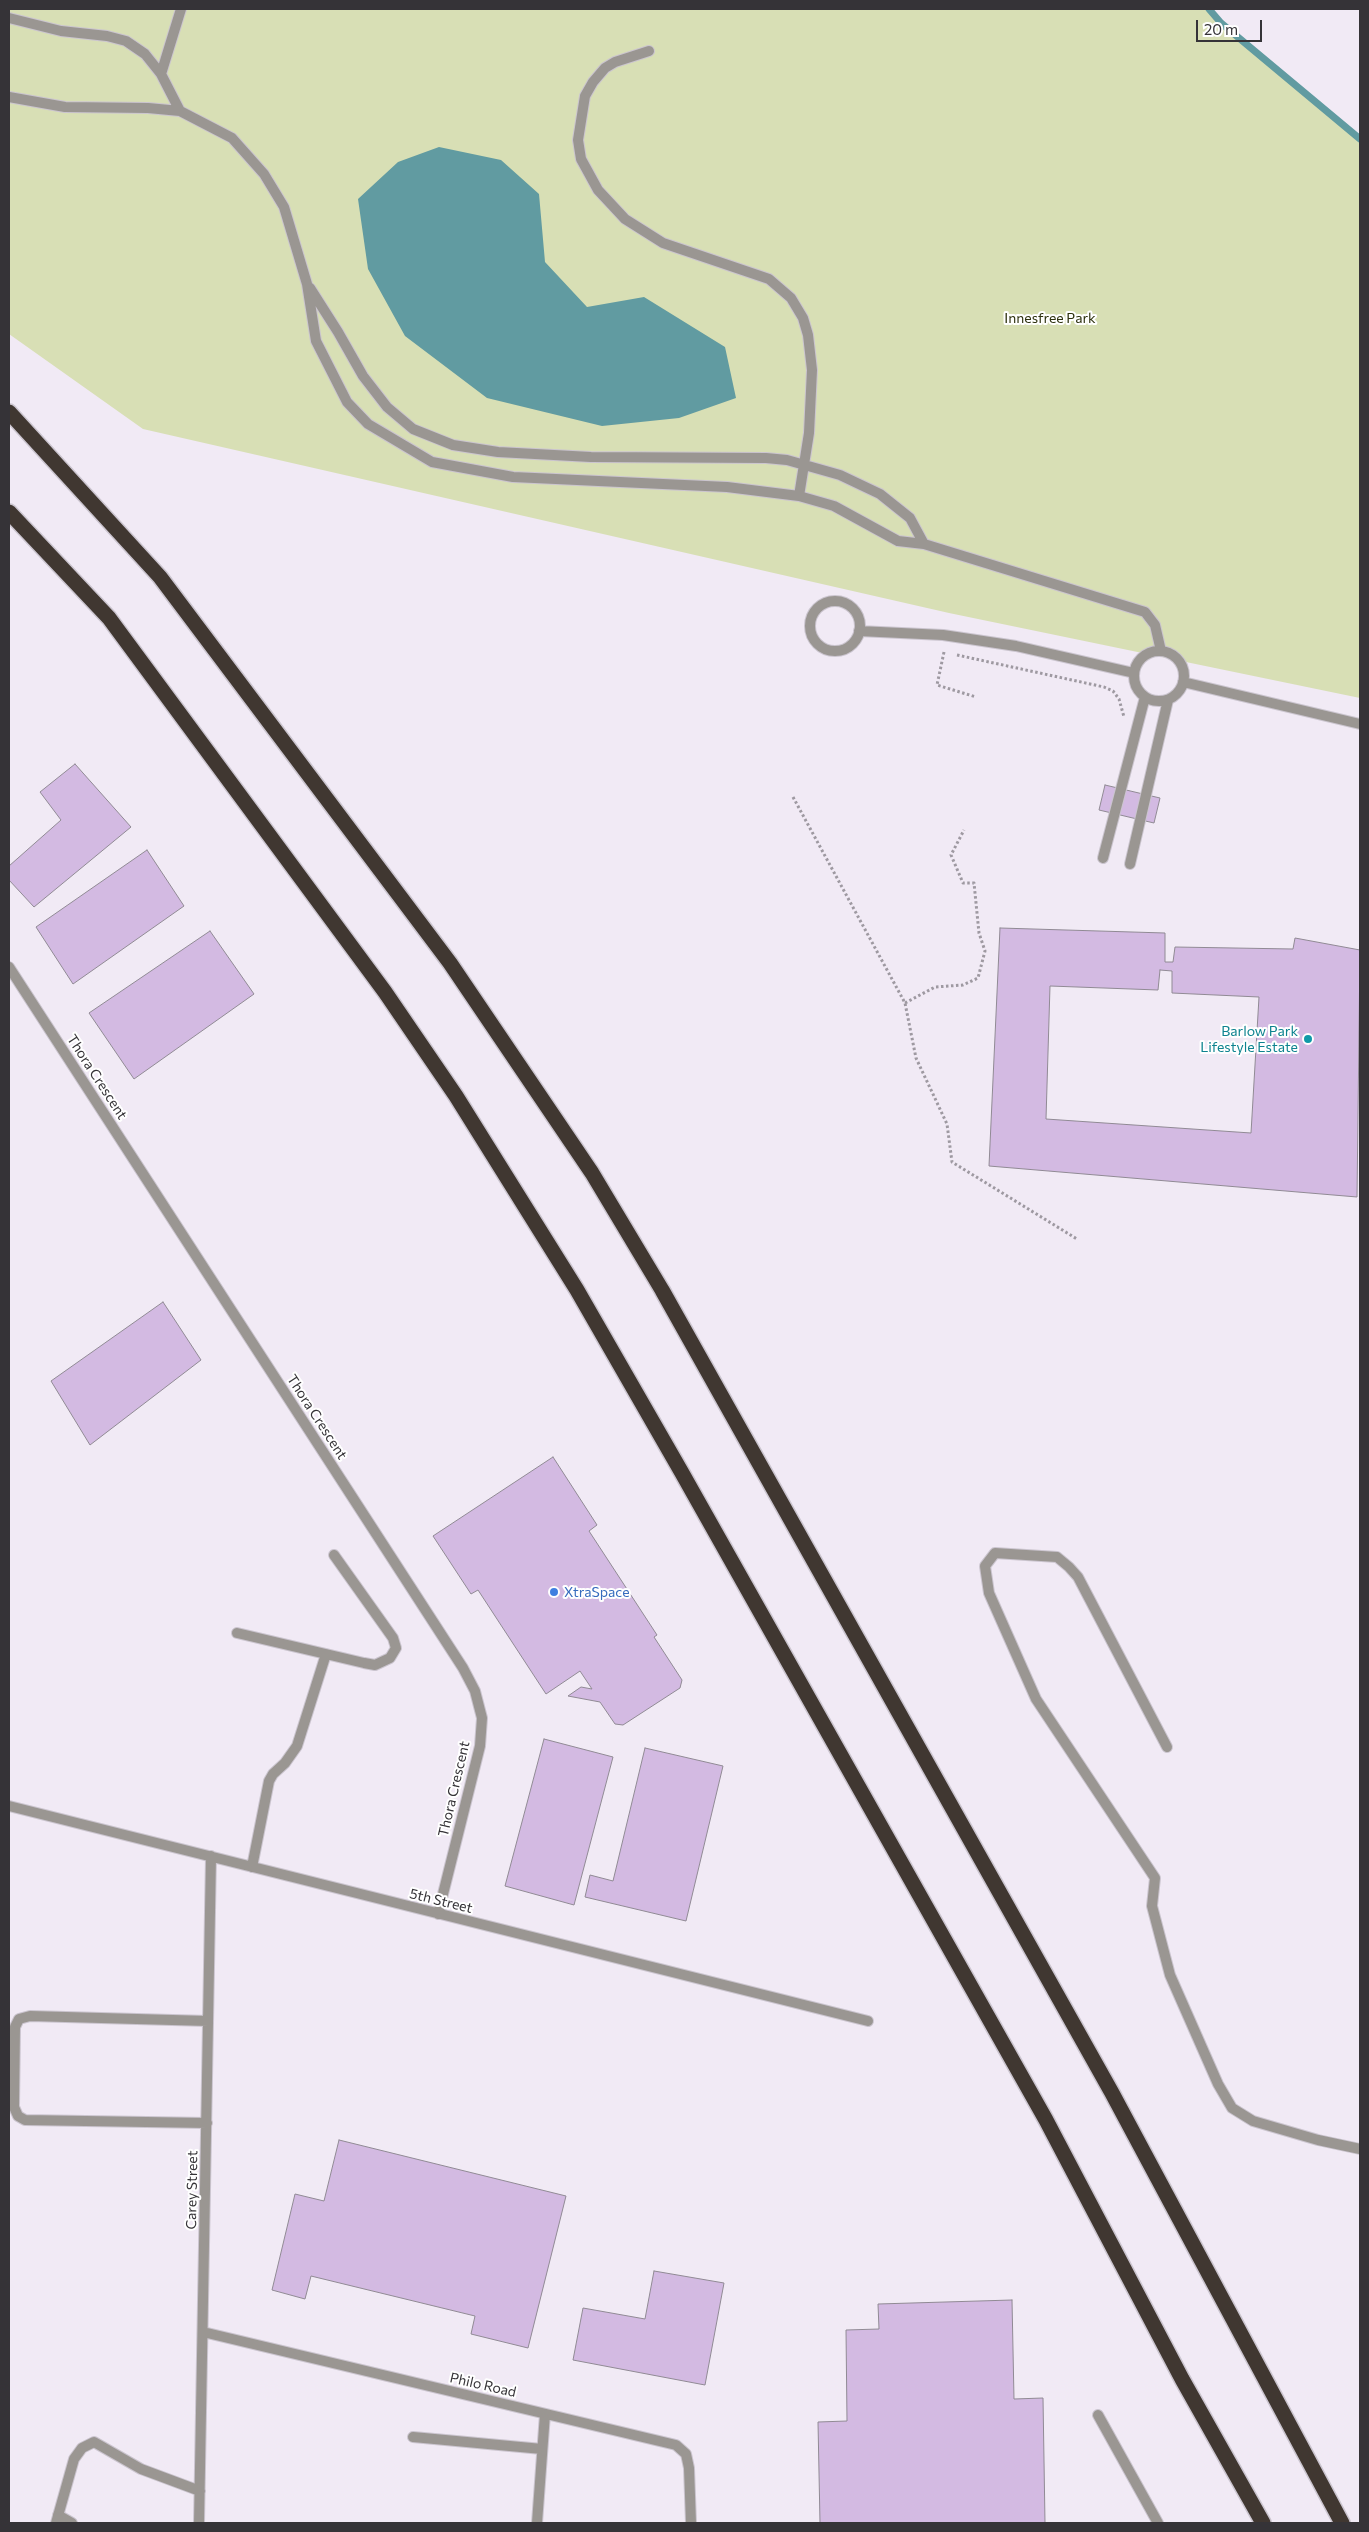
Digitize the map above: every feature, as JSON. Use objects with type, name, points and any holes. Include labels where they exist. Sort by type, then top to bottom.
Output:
[{"type":"highway","points":[[9,412],[160,577],[450,963],[592,1173],[662,1290],[1112,2093],[1342,2523]]},
{"type":"highway","points":[[9,512],[109,618],[385,992],[466,1111],[577,1290],[702,1507],[1041,2112],[1182,2380],[1263,2523]]},
{"type":"lane","points":[[161,74],[181,9]]},
{"type":"lane","points":[[9,18],[61,31],[107,36],[126,41],[145,54],[161,74],[180,111]]},
{"type":"lane","points":[[649,50],[615,62],[605,68],[593,82],[585,96],[578,140],[581,159],[598,190],[625,219],[663,243],[769,279],[791,298],[803,318],[808,335],[812,370],[809,433],[799,496]]},
{"type":"lane","points":[[9,97],[65,107],[148,108],[180,111],[232,138],[264,174],[284,206],[307,284],[316,341],[347,402],[368,424],[432,462],[513,477],[726,487],[799,496],[834,506],[898,541],[924,544],[1145,612],[1155,625],[1161,651]]},
{"type":"lane","points":[[307,284],[338,332],[363,376],[388,407],[414,429],[453,445],[498,452],[591,457],[766,458],[804,465],[840,476],[880,494],[910,518],[924,544]]},
{"type":"lane","points":[[837,601],[853,608],[860,623],[859,631],[856,639],[844,649],[828,650],[815,641],[810,626],[815,611],[821,605],[837,601]]},
{"type":"lane","points":[[859,631],[943,635],[1016,646],[1134,673]]},
{"type":"lane","points":[[1161,651],[1176,658],[1181,665],[1183,682],[1175,695],[1168,700],[1160,702],[1145,698],[1135,685],[1134,673],[1138,661],[1145,655],[1161,651]]},
{"type":"lane","points":[[1183,682],[1360,724]]},
{"type":"lane","points":[[1103,858],[1145,698]]},
{"type":"lane","points":[[1130,864],[1168,700]]},
{"type":"lane","name":"Thora Crescent","points":[[9,967],[452,1651],[475,1691],[482,1718],[480,1746],[438,1914]]},
{"type":"lane","points":[[1167,1746],[1078,1577],[1069,1566],[1058,1556],[996,1553],[985,1566],[989,1593],[1036,1699],[1155,1878],[1152,1906],[1170,1975],[1218,2084],[1232,2108],[1253,2120],[1318,2140],[1360,2149]]},
{"type":"lane","points":[[236,1633],[375,1665],[390,1658],[396,1648],[393,1638],[334,1556]]},
{"type":"lane","points":[[252,1867],[270,1781],[273,1774],[285,1763],[297,1746],[326,1654]]},
{"type":"lane","name":"5th Street","points":[[9,1806],[868,2021]]},
{"type":"lane","name":"Carey Street","points":[[199,2523],[211,1856]]},
{"type":"lane","points":[[207,2123],[26,2120],[18,2116],[14,2107],[14,2045],[15,2027],[19,2019],[30,2016],[208,2021]]},
{"type":"lane","name":"Philo Road","points":[[203,2332],[676,2445],[686,2454],[689,2468],[691,2523]]},
{"type":"lane","points":[[537,2523],[545,2414]]},
{"type":"lane","points":[[1098,2415],[1158,2523]]},
{"type":"lane","points":[[413,2437],[542,2449]]},
{"type":"lane","points":[[72,2523],[57,2519],[74,2458],[82,2448],[94,2442],[141,2469],[200,2491]]},
{"type":"path","points":[[976,697],[937,685],[943,652],[1104,687],[1113,691],[1119,699],[1122,716],[1139,720]]},
{"type":"path","points":[[793,797],[905,1003],[916,1058],[947,1124],[952,1162],[1077,1239]]},
{"type":"path","points":[[905,1003],[935,987],[963,985],[978,978],[985,951],[979,933],[974,883],[963,883],[950,855],[964,830]]},
{"type":"green space","name":"Innesfree Park","points":[[9,9],[1209,9],[1221,23],[1360,139],[1360,698],[949,613],[143,429],[9,334]]},
{"type":"water","points":[[439,147],[501,160],[539,194],[545,262],[587,307],[644,297],[725,347],[736,398],[679,418],[602,426],[487,398],[405,336],[368,269],[358,199],[398,162]]},
{"type":"building","points":[[75,764],[131,827],[34,907],[9,880],[9,866],[61,820],[40,792]]},
{"type":"building","points":[[1105,785],[1160,798],[1154,823],[1099,810]]},
{"type":"building","points":[[147,850],[184,906],[73,984],[36,927]]},
{"type":"building","name":"Barlow Park Lifestyle Estate","points":[[1000,928],[1165,933],[1165,962],[1173,962],[1175,947],[1293,949],[1295,938],[1360,950],[1357,1197],[989,1166]],"holes":[[[1160,970],[1172,971],[1172,993],[1259,997],[1251,1133],[1046,1119],[1050,986],[1158,990]]]},
{"type":"building","points":[[210,931],[254,994],[134,1079],[89,1013]]},
{"type":"building","points":[[163,1302],[201,1360],[90,1445],[51,1381]]},
{"type":"building","name":"XtraSpace","points":[[553,1457],[597,1525],[589,1531],[657,1635],[654,1637],[682,1680],[680,1688],[623,1725],[615,1724],[600,1702],[568,1696],[581,1687],[592,1689],[580,1671],[546,1694],[478,1590],[471,1594],[433,1536]]},
{"type":"building","points":[[544,1739],[613,1757],[574,1905],[505,1886]]},
{"type":"building","points":[[645,1748],[723,1766],[686,1921],[585,1897],[590,1875],[613,1881]]},
{"type":"building","points":[[339,2140],[566,2196],[528,2348],[471,2334],[475,2316],[311,2276],[305,2299],[272,2290],[295,2194],[324,2201]]},
{"type":"building","points":[[654,2271],[724,2283],[705,2385],[573,2360],[583,2308],[645,2319]]},
{"type":"building","points":[[1012,2300],[1014,2399],[1043,2398],[1045,2523],[820,2523],[818,2422],[847,2421],[846,2330],[879,2329],[878,2304]]},
{"type":"waterway","points":[[1209,9],[1221,23],[1360,139]]},
{"type":"place","name":"Barlow Park Lifestyle Estate","points":[[1308,1039]]},
{"type":"place","name":"XtraSpace","points":[[554,1592]]}]
